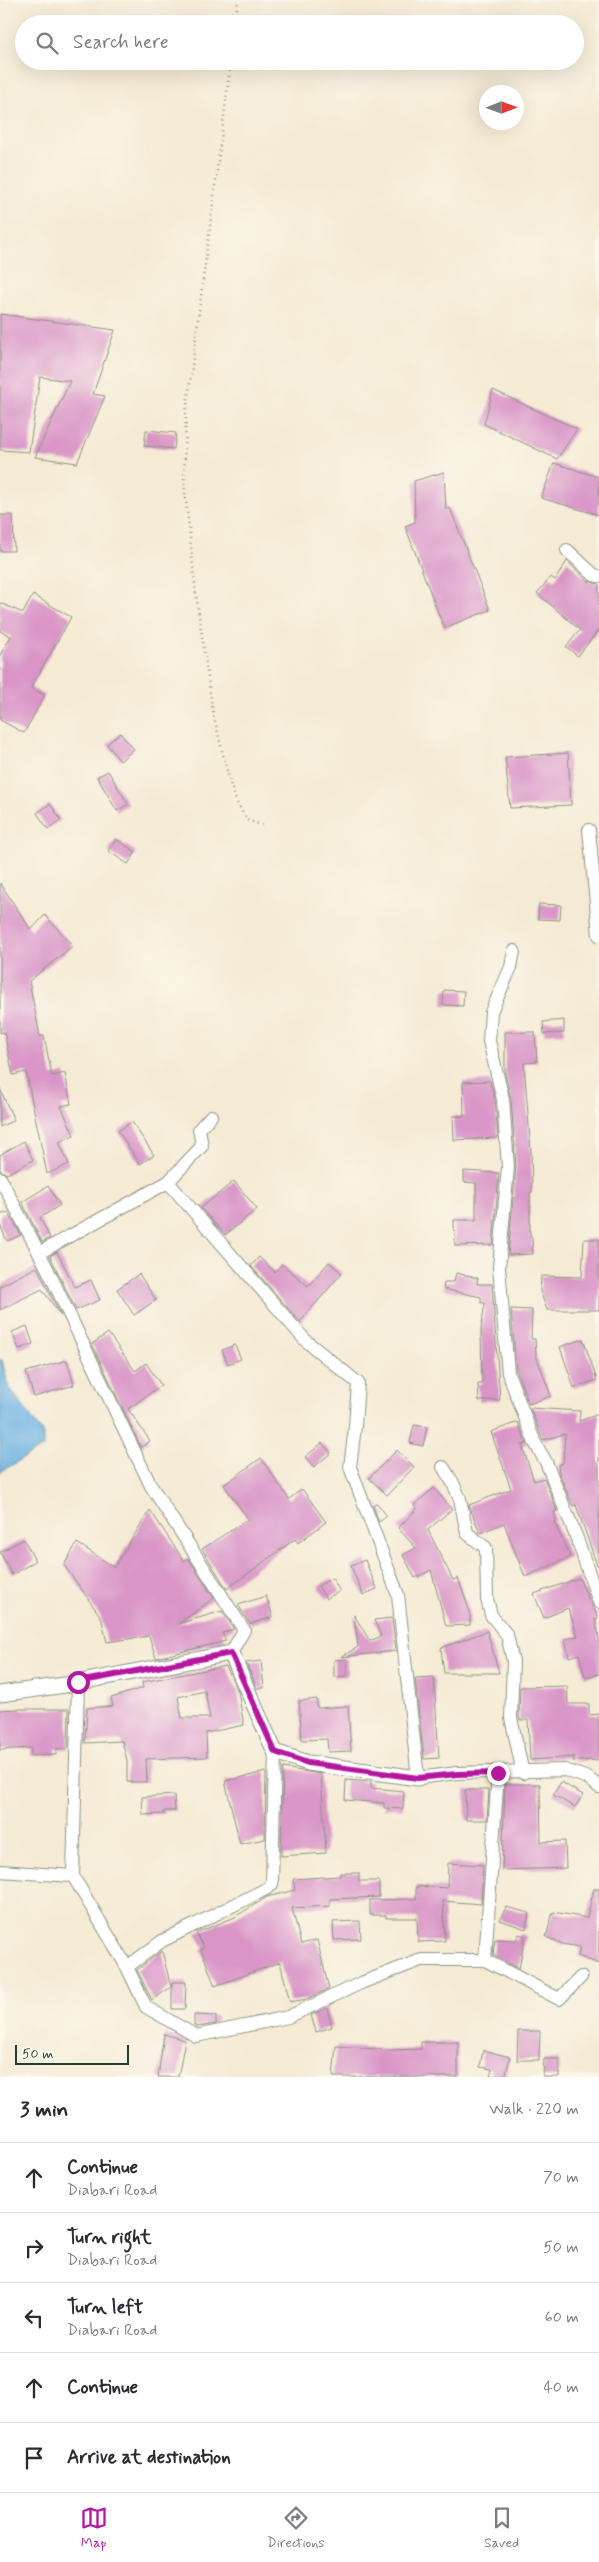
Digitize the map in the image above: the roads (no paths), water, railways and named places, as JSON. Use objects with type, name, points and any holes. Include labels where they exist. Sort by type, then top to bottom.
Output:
[{"type":"street","points":[[567,550],[594,576],[599,576]]},
{"type":"street","points":[[589,830],[599,936]]},
{"type":"street","points":[[514,951],[511,967],[490,1012],[489,1041],[503,1099],[508,1167],[499,1267],[508,1373],[535,1443],[546,1462],[576,1536],[599,1602]]},
{"type":"street","points":[[39,1253],[168,1182],[202,1146],[199,1129],[211,1116]]},
{"type":"street","points":[[0,1694],[78,1682],[231,1653],[244,1630],[151,1486],[39,1253],[1,1180]]},
{"type":"street","points":[[168,1182],[306,1340],[358,1383],[350,1467],[398,1595],[418,1778]]},
{"type":"street","points":[[443,1467],[453,1482],[460,1499],[467,1533],[486,1548],[487,1599],[491,1615],[507,1634],[513,1661],[511,1718],[523,1773]]},
{"type":"street","points":[[127,1967],[162,1941],[268,1888],[272,1884],[275,1752],[231,1653]]},
{"type":"street","points":[[78,1682],[74,1876],[127,1967],[146,2007],[196,2036],[288,2017],[361,1982],[421,1960],[485,1960],[559,1999],[582,1977]]},
{"type":"street","points":[[275,1752],[308,1763],[418,1778],[457,1774],[565,1770],[598,1783]]},
{"type":"street","points":[[485,1960],[498,1773]]},
{"type":"street","points":[[0,1871],[74,1876]]},
{"type":"water","points":[[0,1359],[2,1360],[9,1387],[43,1434],[43,1447],[0,1472]]}]
